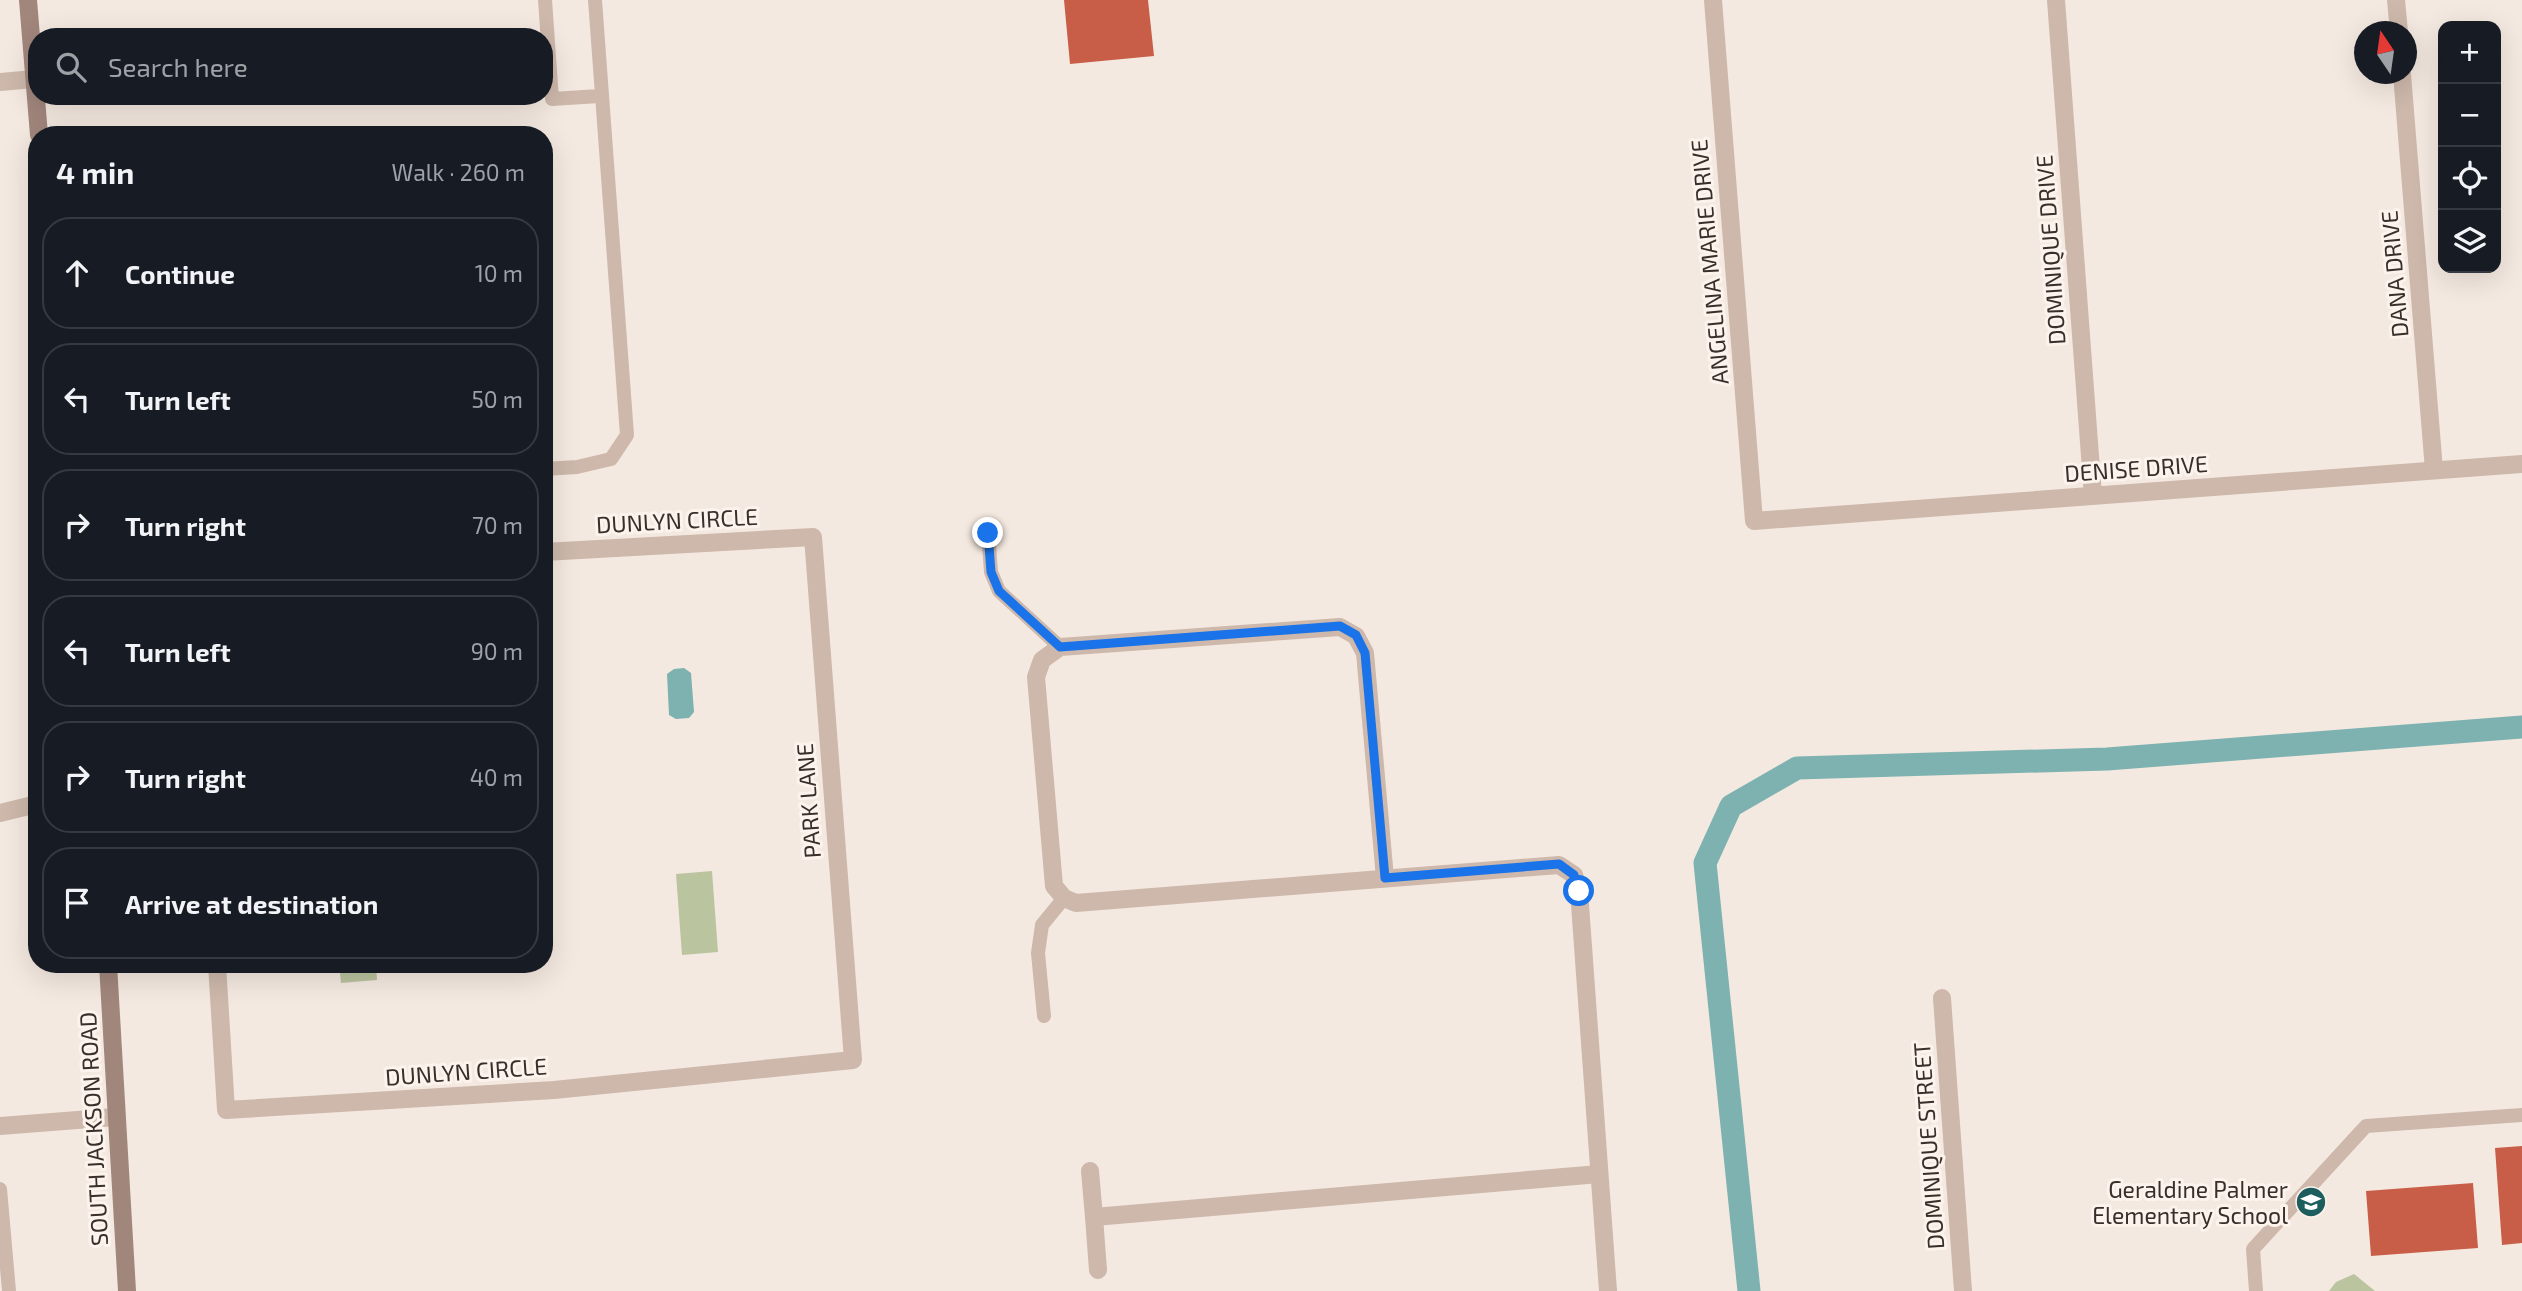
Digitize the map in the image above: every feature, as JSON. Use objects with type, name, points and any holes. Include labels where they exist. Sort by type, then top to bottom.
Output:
[{"type":"main road","points":[[27,0],[29,28]]},
{"type":"main road","points":[[36,105],[38,126]]},
{"type":"main road","name":"SOUTH JACKSON ROAD","points":[[108,973],[127,1291]]},
{"type":"street","name":"ANGELINA MARIE DRIVE","points":[[1713,0],[1754,521]]},
{"type":"street","name":"DOMINIQUE DRIVE","points":[[2056,0],[2093,496]]},
{"type":"street","points":[[2396,0],[2398,21]]},
{"type":"street","points":[[0,82],[28,80]]},
{"type":"street","name":"DANA DRIVE","points":[[2403,84],[2434,470]]},
{"type":"street","name":"DENISE DRIVE","points":[[1754,521],[2522,464]]},
{"type":"street","name":"DUNLYN CIRCLE","points":[[553,551],[813,537]]},
{"type":"street","name":"PARK LANE","points":[[813,537],[853,1060]]},
{"type":"street","points":[[1385,878],[1365,653],[1356,635],[1340,626],[1060,647],[1042,660],[1036,677],[1054,886],[1064,898],[1076,903],[1559,864],[1574,875],[1579,891],[1608,1291]]},
{"type":"street","points":[[0,813],[28,806]]},
{"type":"street","name":"DUNLYN CIRCLE","points":[[218,973],[226,1110],[554,1090],[853,1060]]},
{"type":"street","name":"DOMINIQUE STREET","points":[[1942,998],[1963,1291]]},
{"type":"street","points":[[0,1126],[116,1117]]},
{"type":"street","points":[[1090,1171],[1098,1270]]},
{"type":"street","points":[[1094,1217],[1599,1174]]},
{"type":"lane","points":[[545,0],[547,28]]},
{"type":"lane","points":[[553,468],[577,467],[611,459],[628,436],[599,96],[601,55],[594,0]]},
{"type":"lane","points":[[553,99],[599,96]]},
{"type":"lane","points":[[988,533],[991,572],[999,591],[1060,647]]},
{"type":"lane","points":[[1044,1016],[1038,953],[1042,925],[1064,898]]},
{"type":"lane","points":[[2256,1291],[2253,1249],[2366,1126],[2522,1115]]},
{"type":"lane","points":[[0,1189],[9,1291]]},
{"type":"green space","points":[[712,871],[718,952],[682,955],[676,874]]},
{"type":"green space","points":[[340,973],[377,973],[377,980],[341,983]]},
{"type":"green space","points":[[2354,1274],[2375,1291],[2329,1291],[2336,1282]]},
{"type":"water","points":[[684,668],[691,673],[694,712],[689,718],[676,719],[669,715],[667,674],[674,669]]},
{"type":"building","points":[[1064,0],[1148,0],[1154,56],[1070,64]]},
{"type":"building","points":[[2522,1146],[2522,1243],[2502,1245],[2495,1148]]},
{"type":"building","points":[[2473,1183],[2478,1248],[2371,1256],[2366,1191]]},
{"type":"waterway","points":[[1749,1291],[1705,863],[1731,806],[1797,768],[2107,759],[2522,727]]},
{"type":"place","name":"Geraldine Palmer Elementary School","points":[[2311,1202]]},
{"type":"route","points":[[988,533],[991,572],[999,591],[1060,647],[1340,626],[1356,635],[1365,653],[1385,878],[1559,864],[1574,875],[1579,891]]}]
